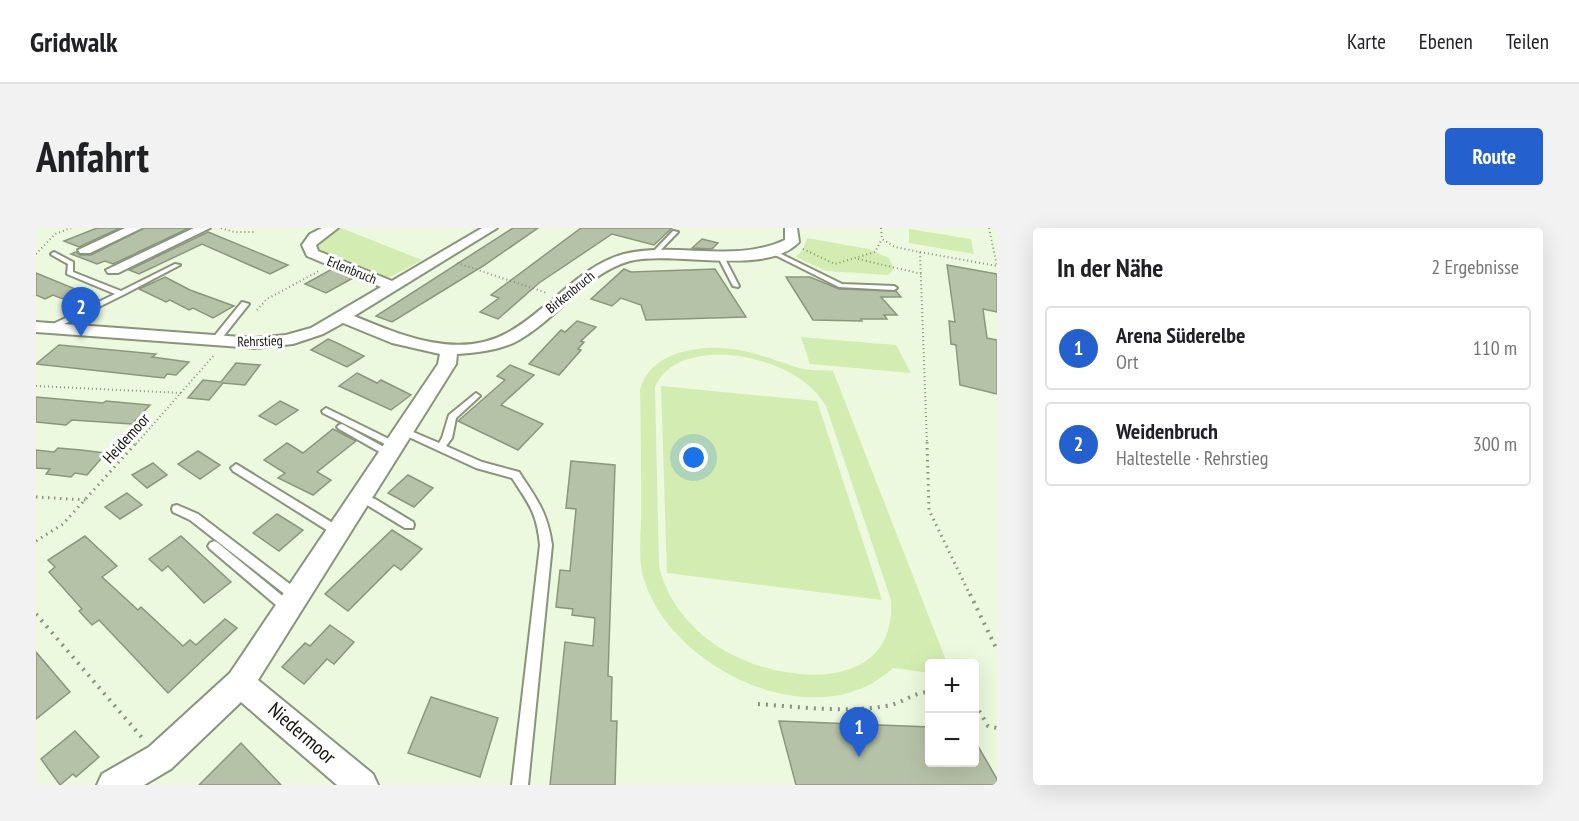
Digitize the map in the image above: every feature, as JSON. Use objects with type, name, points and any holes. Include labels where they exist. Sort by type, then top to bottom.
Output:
[{"type":"street","points":[[85,250],[136,228]]},
{"type":"street","name":"Erlenbruch","points":[[332,228],[315,237],[309,245],[315,255],[394,286]]},
{"type":"street","name":"Rehrstieg","points":[[46,328],[255,343],[287,340],[317,331],[343,317],[491,228]]},
{"type":"street","points":[[113,270],[198,229]]},
{"type":"street","name":"Birkenbruch","points":[[343,317],[413,345],[449,352],[484,346],[513,337],[594,272],[611,262],[636,256],[773,252],[791,235]]},
{"type":"street","points":[[36,339],[46,328]]},
{"type":"street","points":[[113,785],[160,758],[240,683],[291,601],[447,364],[449,352]]},
{"type":"street","name":"Niedermoor","points":[[240,683],[362,785]]},
{"type":"lane","points":[[652,256],[675,232]]},
{"type":"lane","points":[[773,252],[841,286],[894,288]]},
{"type":"lane","points":[[54,254],[71,263],[69,273],[121,294]]},
{"type":"lane","points":[[720,255],[736,286]]},
{"type":"lane","points":[[46,328],[121,294],[177,265]]},
{"type":"lane","points":[[220,341],[244,304]]},
{"type":"lane","points":[[441,447],[447,438],[452,417],[476,396]]},
{"type":"lane","points":[[327,411],[395,443]]},
{"type":"lane","points":[[342,427],[395,443],[441,447],[479,465],[515,475],[539,511],[544,527],[544,573],[520,785]]},
{"type":"lane","points":[[236,468],[337,531]]},
{"type":"lane","points":[[358,498],[371,502],[409,525]]},
{"type":"lane","points":[[177,509],[194,517],[291,601]]},
{"type":"lane","points":[[214,546],[291,601]]},
{"type":"path","points":[[36,254],[55,234],[71,228]]},
{"type":"path","points":[[220,228],[234,232],[255,232]]},
{"type":"path","points":[[791,235],[835,264],[858,259],[875,252],[882,239],[881,228]]},
{"type":"path","points":[[882,239],[895,247],[996,266],[989,228]]},
{"type":"path","points":[[920,252],[929,510],[997,650]]},
{"type":"path","points":[[442,258],[563,298]]},
{"type":"path","points":[[858,259],[880,268],[893,267],[922,274]]},
{"type":"path","points":[[254,315],[267,299],[334,263]]},
{"type":"path","name":"Heidemoor","points":[[36,541],[63,524],[86,500],[182,393],[220,341]]},
{"type":"path","points":[[36,386],[182,393]]},
{"type":"path","points":[[36,497],[86,500]]},
{"type":"path","points":[[36,614],[160,758]]},
{"type":"path","points":[[758,704],[856,709],[891,705],[918,691],[925,692]]},
{"type":"path","points":[[979,711],[988,726],[997,729]]},
{"type":"green space","points":[[341,228],[422,260],[388,278],[322,253],[317,246],[321,239]]},
{"type":"green space","points":[[909,229],[971,239],[974,254],[909,243]]},
{"type":"green space","points":[[807,238],[869,249],[889,258],[894,269],[888,275],[826,271],[796,257],[803,249]]},
{"type":"green space","points":[[801,337],[896,345],[911,373],[810,364]]},
{"type":"green space","points":[[706,348],[741,350],[800,368],[833,371],[945,659],[925,659],[925,672],[893,668],[861,688],[825,697],[787,695],[748,683],[713,665],[682,639],[658,609],[641,569],[640,390],[644,380],[657,364],[685,351]],"holes":[[[730,355],[757,360],[796,376],[818,394],[826,406],[891,600],[888,632],[874,654],[853,668],[827,674],[798,674],[768,668],[741,659],[707,639],[680,612],[659,566],[655,387],[668,370],[697,357]]]},
{"type":"green space","points":[[661,386],[817,401],[882,600],[667,573]]},
{"type":"building","points":[[97,228],[120,228],[79,247],[64,241]]},
{"type":"building","points":[[144,228],[189,228],[113,264],[105,261],[97,264],[71,254],[76,252],[80,255],[91,255]]},
{"type":"building","points":[[513,228],[538,228],[483,266],[392,322],[376,316]]},
{"type":"building","points":[[581,228],[672,228],[654,245],[612,234],[539,283],[498,319],[480,312],[499,298],[491,295]]},
{"type":"building","points":[[208,232],[288,265],[270,274],[202,244],[139,274],[129,270]]},
{"type":"building","points":[[702,239],[718,243],[712,249],[692,248]]},
{"type":"building","points":[[947,265],[997,274],[997,312],[983,309],[987,338],[997,340],[997,394],[960,385],[956,345],[951,344],[949,321],[955,322]]},
{"type":"building","points":[[332,269],[353,278],[326,293],[305,284]]},
{"type":"building","points":[[624,269],[631,272],[715,269],[746,317],[646,320],[641,305],[621,298],[612,306],[591,299]]},
{"type":"building","points":[[36,273],[80,291],[63,299],[53,295],[45,299],[36,295]]},
{"type":"building","points":[[165,277],[190,290],[234,306],[213,318],[193,308],[189,310],[170,300],[166,302],[139,289]]},
{"type":"building","points":[[786,277],[810,277],[839,289],[896,291],[901,297],[881,297],[897,315],[884,315],[887,319],[861,319],[862,321],[813,320]]},
{"type":"building","points":[[577,321],[596,327],[581,341],[584,342],[578,349],[581,350],[559,375],[529,364],[561,330],[565,332]]},
{"type":"building","points":[[328,339],[364,356],[347,367],[311,350]]},
{"type":"building","points":[[59,345],[156,354],[152,357],[189,362],[176,375],[167,374],[164,378],[36,364]]},
{"type":"building","points":[[236,363],[260,365],[245,385],[223,383],[209,400],[188,398],[203,380],[221,382]]},
{"type":"building","points":[[510,365],[534,375],[501,405],[543,424],[518,450],[458,421],[505,380],[497,376]]},
{"type":"building","points":[[357,373],[377,383],[381,380],[411,395],[391,410],[339,386]]},
{"type":"building","points":[[36,397],[150,405],[132,424],[72,420],[66,425],[36,422]]},
{"type":"building","points":[[280,401],[298,410],[276,425],[259,416]]},
{"type":"building","points":[[333,429],[356,441],[317,472],[331,480],[313,495],[278,478],[285,473],[264,460],[287,443],[303,453]]},
{"type":"building","points":[[58,448],[106,453],[87,475],[75,473],[71,477],[46,474],[50,469],[36,468],[36,450],[54,452]]},
{"type":"building","points":[[198,451],[220,465],[200,479],[178,464]]},
{"type":"building","points":[[571,461],[615,465],[608,676],[612,677],[611,721],[617,721],[615,785],[550,785],[565,642],[593,646],[595,618],[572,615],[573,609],[556,607],[560,570],[570,571],[576,509],[566,508]]},
{"type":"building","points":[[153,463],[167,475],[147,488],[132,475]]},
{"type":"building","points":[[408,475],[433,488],[414,507],[388,493]]},
{"type":"building","points":[[127,493],[142,505],[120,519],[105,507]]},
{"type":"building","points":[[277,514],[303,530],[279,551],[253,533]]},
{"type":"building","points":[[392,530],[422,549],[401,570],[394,565],[348,611],[325,594]]},
{"type":"building","points":[[85,536],[117,566],[102,577],[138,610],[141,607],[183,646],[190,640],[196,645],[225,619],[237,628],[168,693],[99,620],[92,625],[79,611],[82,609],[49,572],[55,567],[48,560]]},
{"type":"building","points":[[181,536],[231,582],[204,603],[168,566],[162,571],[149,559]]},
{"type":"building","points":[[330,625],[354,642],[334,664],[327,659],[304,684],[282,667],[305,643],[310,646]]},
{"type":"building","points":[[36,652],[70,692],[36,719]]},
{"type":"building","points":[[431,697],[498,718],[480,777],[408,753]]},
{"type":"building","points":[[779,721],[925,727],[925,767],[979,767],[979,748],[997,779],[997,785],[796,785]]},
{"type":"building","points":[[75,731],[99,757],[76,777],[73,774],[60,785],[41,759]]},
{"type":"building","points":[[241,743],[281,785],[199,785]]},
{"type":"place","name":"Weidenbruch","points":[[81,337]]},
{"type":"place","name":"Arena Süderelbe","points":[[859,757]]}]
